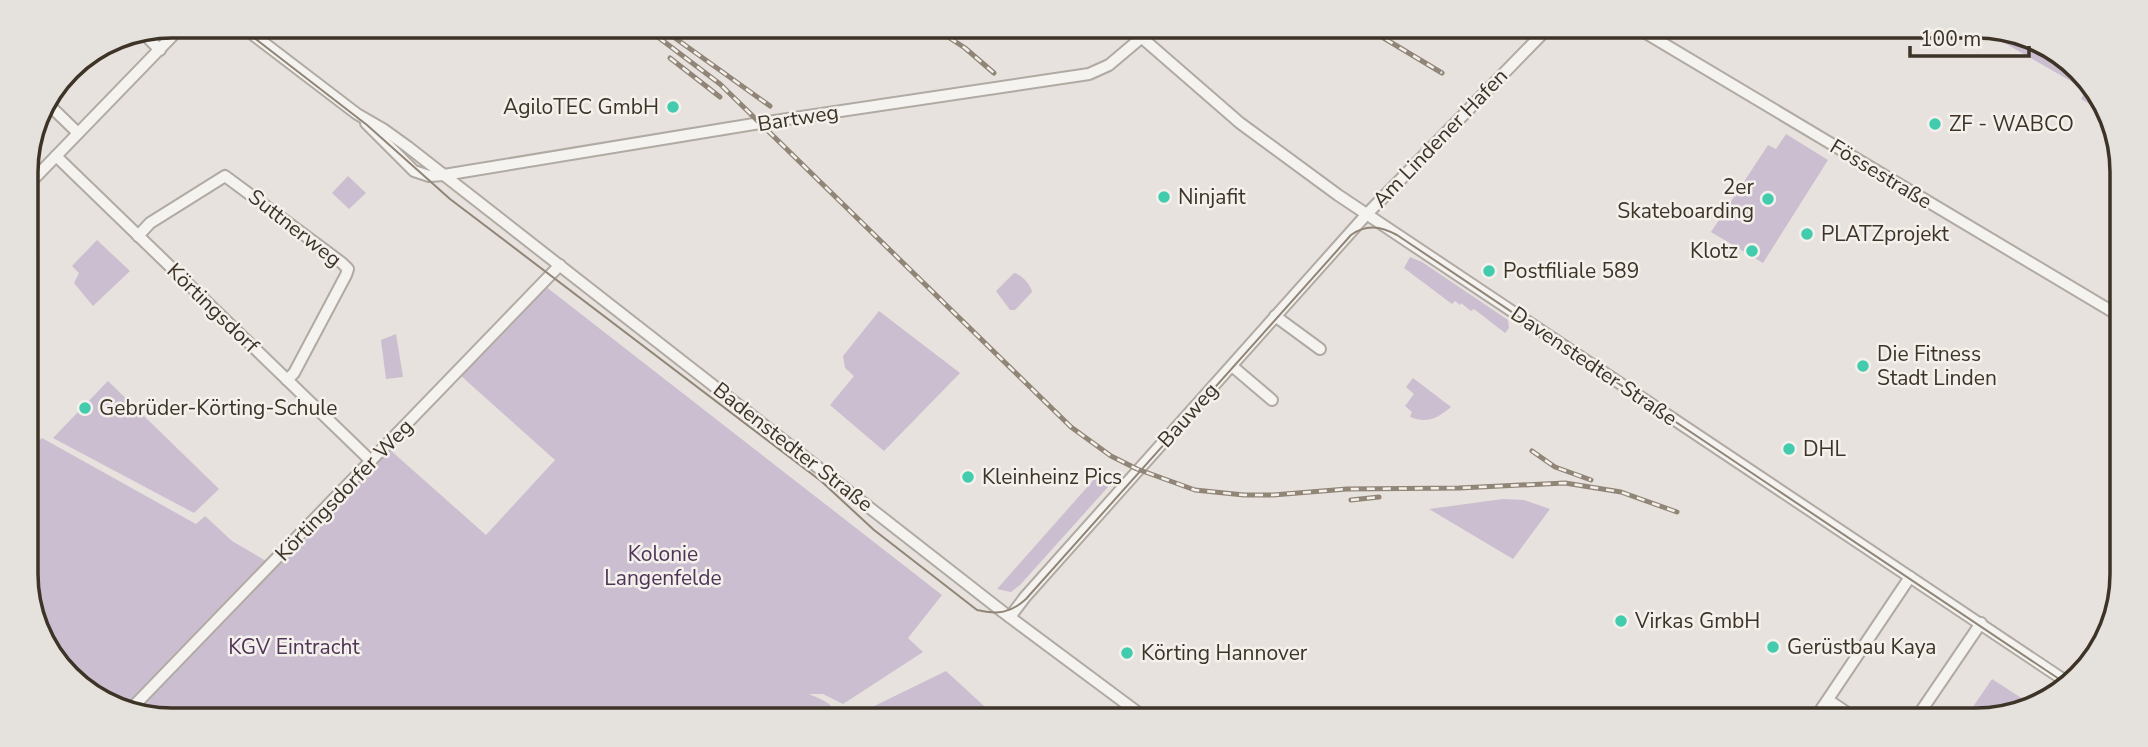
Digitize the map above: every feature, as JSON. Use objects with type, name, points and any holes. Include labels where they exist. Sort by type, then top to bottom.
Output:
[{"type":"street","name":"Bartweg","points":[[444,175],[760,123],[1089,74],[1109,65],[1133,38]]},
{"type":"street","name":"Davenstedter Straße","points":[[1142,38],[1240,123],[1366,215],[1395,231],[2061,678]]},
{"type":"street","name":"Am Lindener Hafen","points":[[1366,215],[1538,38]]},
{"type":"street","name":"Fössestraße","points":[[1654,38],[2110,310]]},
{"type":"street","points":[[39,174],[170,39]]},
{"type":"street","name":"Badenstedter Straße","points":[[259,39],[357,114],[383,129],[444,175],[1010,617],[1132,708]]},
{"type":"street","points":[[150,40],[160,50]]},
{"type":"street","points":[[54,110],[78,133]]},
{"type":"street","name":"Körtingsdorf","points":[[56,156],[371,461]]},
{"type":"street","name":"Suttnerweg","points":[[138,236],[150,223],[225,176],[342,263],[348,269],[346,275],[294,373],[287,380]]},
{"type":"street","name":"Bauweg","points":[[1010,617],[1366,215]]},
{"type":"street","name":"Körtingsdorfer Weg","points":[[136,703],[561,265]]},
{"type":"street","points":[[1275,316],[1320,349]]},
{"type":"street","points":[[1232,366],[1272,400]]},
{"type":"street","points":[[1822,708],[1910,577]]},
{"type":"street","points":[[1923,708],[1980,623]]},
{"type":"street","points":[[1828,700],[1840,708]]},
{"type":"green space","points":[[2002,42],[2035,52],[2050,61],[2076,84]]},
{"type":"green space","points":[[2084,94],[2091,105],[2081,99]]},
{"type":"green space","name":"2er Skateboarding","points":[[1786,134],[1828,160],[1763,263],[1711,232],[1768,145],[1776,149]]},
{"type":"green space","points":[[348,176],[366,193],[349,209],[332,193]]},
{"type":"green space","points":[[97,240],[130,271],[93,306],[74,283],[79,273],[72,266]]},
{"type":"green space","points":[[1410,257],[1422,262],[1508,320],[1509,328],[1505,333],[1474,309],[1471,311],[1455,301],[1452,304],[1404,268]]},
{"type":"green space","points":[[1014,273],[1025,280],[1032,292],[1015,310],[1010,310],[996,291]]},
{"type":"green space","name":"Kolonie Langenfelde","points":[[545,286],[942,595],[908,638],[923,652],[843,704],[823,694],[809,694],[832,708],[172,708],[143,705],[291,553],[321,526],[389,449],[486,535],[555,460],[460,375]]},
{"type":"green space","points":[[879,311],[960,373],[884,451],[830,405],[854,376],[845,368],[843,356]]},
{"type":"green space","points":[[396,334],[403,377],[386,379],[381,340]]},
{"type":"green space","points":[[1413,378],[1451,407],[1432,419],[1410,417],[1412,412],[1405,406],[1414,394],[1406,387]]},
{"type":"green space","points":[[108,381],[219,489],[194,513],[53,438]]},
{"type":"green space","points":[[42,438],[196,524],[205,516],[232,541],[266,561],[130,701],[105,691],[84,675],[61,649],[46,618],[38,574],[38,441]]},
{"type":"green space","points":[[1097,476],[1108,487],[1020,585],[1011,592],[997,589]]},
{"type":"green space","points":[[1503,499],[1524,500],[1550,509],[1513,559],[1429,509]]},
{"type":"green space","points":[[946,671],[986,708],[870,708]]},
{"type":"green space","points":[[1992,679],[2023,699],[2002,706],[1972,708]]},
{"type":"tram line","points":[[255,39],[367,125],[450,199],[821,481],[874,530],[977,610],[1003,612],[1026,599],[1351,235],[1362,229],[1373,228],[1397,235],[2059,679]]},
{"type":"railway","points":[[1384,38],[1442,73]]},
{"type":"railway","points":[[660,39],[720,84],[1071,427],[1111,456],[1137,469],[1195,490],[1244,495],[1347,489],[1565,483],[1621,492],[1677,512]]},
{"type":"railway","points":[[676,39],[770,106]]},
{"type":"railway","points":[[951,39],[994,73]]},
{"type":"railway","points":[[670,58],[720,97]]},
{"type":"railway","points":[[1532,451],[1555,467],[1591,480]]},
{"type":"railway","points":[[1351,500],[1379,497]]},
{"type":"place","name":"AgiloTEC GmbH","points":[[673,107]]},
{"type":"place","name":"ZF - WABCO","points":[[1935,124]]},
{"type":"place","name":"Ninjafit","points":[[1164,197]]},
{"type":"place","name":"2er Skateboarding","points":[[1768,199]]},
{"type":"place","name":"PLATZprojekt","points":[[1807,234]]},
{"type":"place","name":"Klotz","points":[[1752,251]]},
{"type":"place","name":"Postfiliale 589","points":[[1489,271]]},
{"type":"place","name":"Die Fitness Stadt Linden","points":[[1863,366]]},
{"type":"place","name":"Gebrüder-Körting-Schule","points":[[85,408]]},
{"type":"place","name":"DHL","points":[[1789,449]]},
{"type":"place","name":"Kleinheinz Pics","points":[[968,477]]},
{"type":"place","name":"Virkas GmbH","points":[[1621,621]]},
{"type":"place","name":"Gerüstbau Kaya","points":[[1773,647]]},
{"type":"place","name":"Körting Hannover","points":[[1127,653]]},
{"type":"park label","name":"KGV Eintracht","points":[[294,647]]}]
